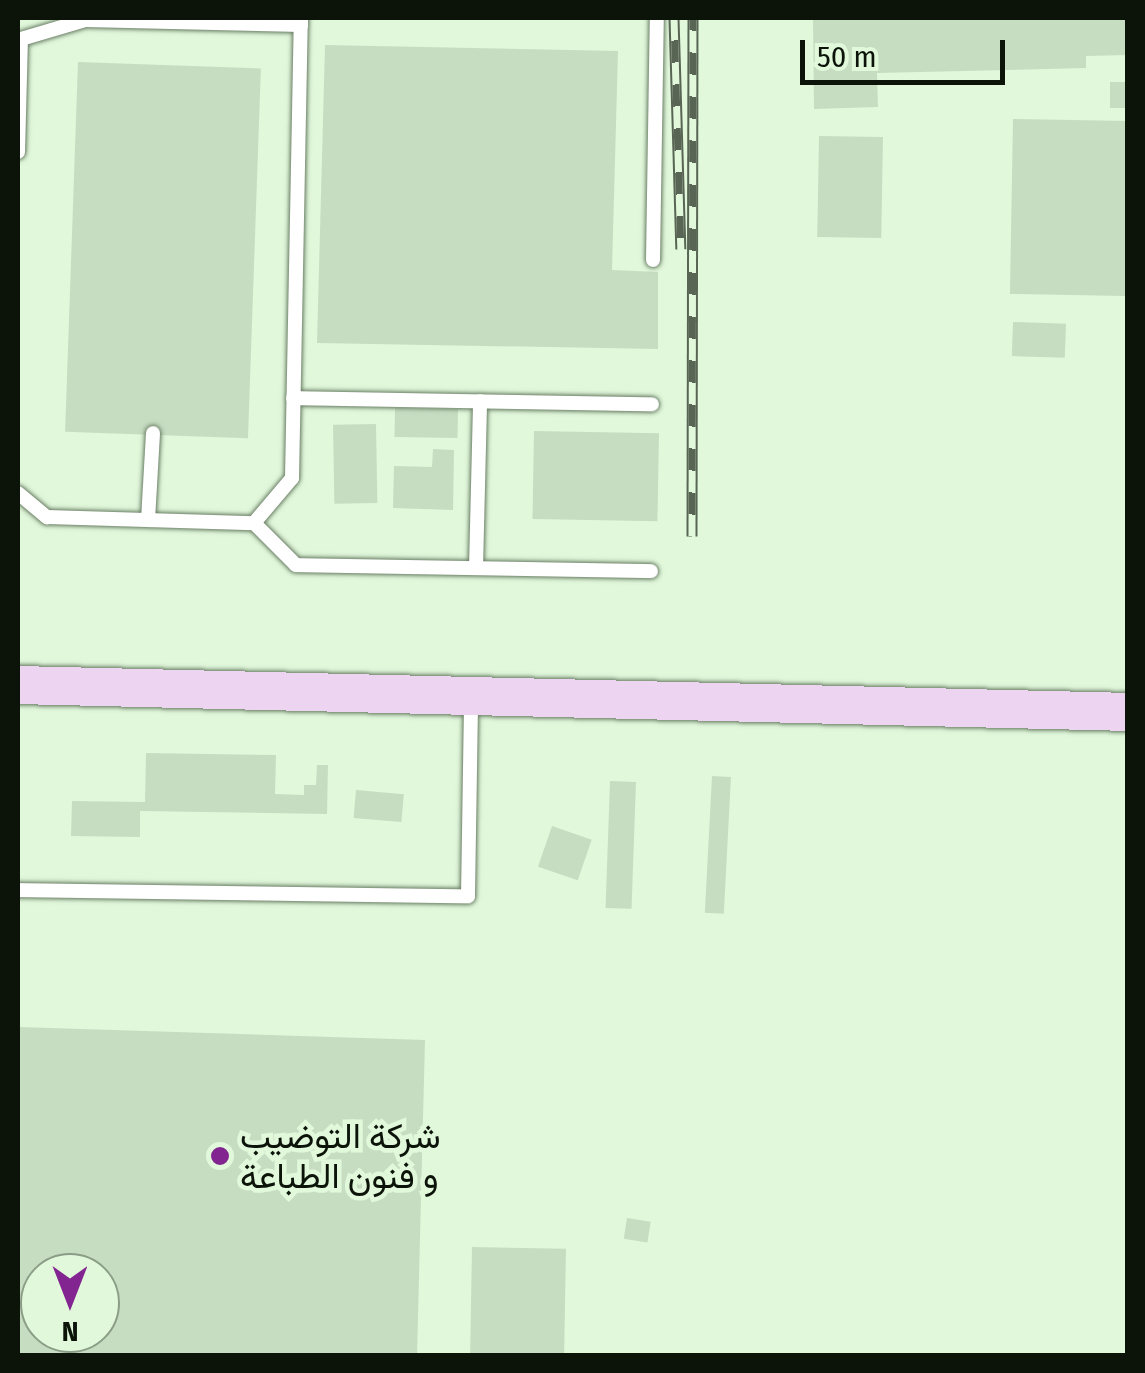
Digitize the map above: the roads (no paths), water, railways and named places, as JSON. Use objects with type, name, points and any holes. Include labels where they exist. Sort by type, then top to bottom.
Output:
[{"type":"main road","points":[[18,685],[1128,712]]},
{"type":"lane","points":[[653,260],[657,18]]},
{"type":"lane","points":[[18,152],[21,39],[85,20],[301,21],[292,478],[254,524]]},
{"type":"lane","points":[[294,398],[652,404]]},
{"type":"lane","points":[[476,568],[480,401]]},
{"type":"lane","points":[[148,520],[153,433]]},
{"type":"lane","points":[[18,493],[47,517],[254,524],[296,566],[650,571]]},
{"type":"lane","points":[[18,890],[468,896],[471,697]]},
{"type":"railway","points":[[674,18],[681,249]]},
{"type":"railway","points":[[692,536],[693,18]]},
{"type":"place","name":"شركة التوضيب و فنون الطباعة","points":[[220,1156]]}]
